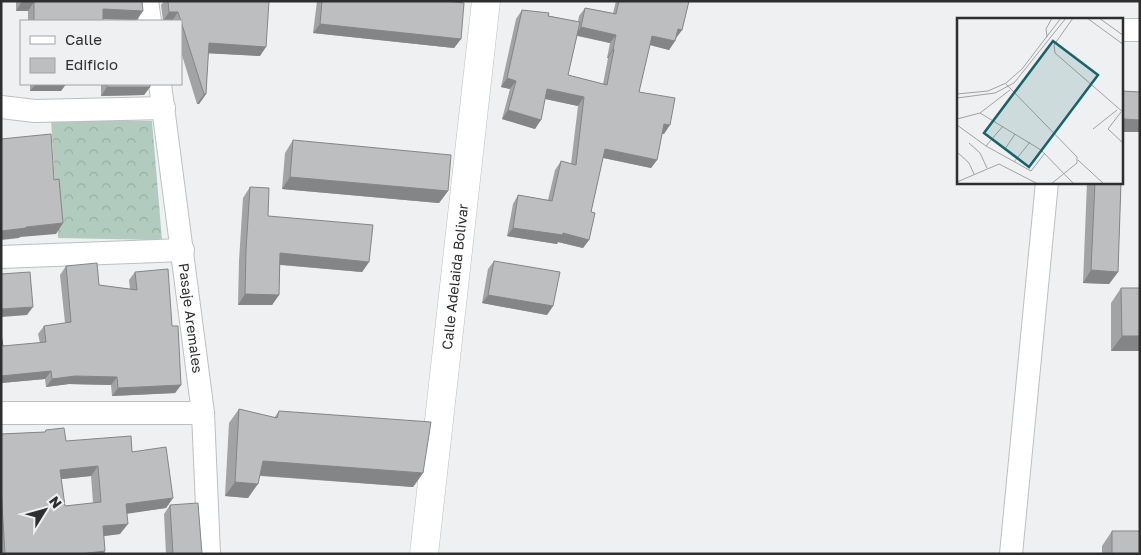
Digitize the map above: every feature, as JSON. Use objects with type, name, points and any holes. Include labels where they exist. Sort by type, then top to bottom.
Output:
[{"type":"main road","name":"Calle Adelaida Bolivar","points":[[424,554],[486,1]]},
{"type":"street","points":[[147,1],[150,20]]},
{"type":"street","points":[[1124,30],[1140,30]]},
{"type":"street","name":"Pasaje Aremales","points":[[160,85],[203,413],[209,554]]},
{"type":"street","points":[[1,107],[35,111],[164,108]]},
{"type":"street","points":[[1011,554],[1047,184]]},
{"type":"street","points":[[1,257],[182,250]]},
{"type":"street","points":[[1,413],[203,413]]},
{"type":"green space","points":[[51,119],[152,121],[162,240],[58,238]]},
{"type":"building","points":[[22,1],[142,1],[143,11],[103,9],[103,20],[34,20],[34,2]]},
{"type":"building","points":[[168,1],[269,1],[266,47],[209,43],[206,94],[204,94],[182,20],[178,12],[169,12]]},
{"type":"building","points":[[322,1],[446,1],[464,3],[461,39],[320,24]]},
{"type":"building","points":[[619,1],[689,1],[682,30],[678,29],[675,41],[652,36],[639,92],[675,98],[670,125],[664,124],[657,160],[605,149],[591,212],[595,213],[589,240],[563,233],[563,235],[513,228],[518,195],[552,201],[561,161],[576,165],[584,97],[547,89],[541,120],[508,110],[516,81],[507,78],[522,10],[549,13],[548,16],[580,22],[568,75],[607,85],[616,35],[581,27],[585,8],[616,14]]},
{"type":"building","points":[[107,85],[150,85],[150,87],[107,87]]},
{"type":"building","points":[[1124,91],[1140,92],[1140,120],[1124,119]]},
{"type":"building","points":[[51,134],[54,180],[59,179],[63,223],[1,231],[1,139]]},
{"type":"building","points":[[293,140],[451,155],[448,191],[290,177]]},
{"type":"building","points":[[1095,184],[1121,184],[1118,272],[1091,270]]},
{"type":"building","points":[[250,187],[269,188],[268,216],[373,225],[369,262],[280,253],[279,295],[245,294]]},
{"type":"building","points":[[494,261],[560,272],[553,306],[488,295]]},
{"type":"building","points":[[97,263],[99,285],[137,290],[135,272],[168,269],[172,326],[178,326],[181,385],[118,388],[117,377],[75,376],[52,379],[51,371],[1,376],[1,334],[3,346],[46,342],[44,326],[71,322],[66,266]]},
{"type":"building","points":[[30,272],[33,307],[1,309],[1,274]]},
{"type":"building","points":[[1121,288],[1140,288],[1140,336],[1122,336]]},
{"type":"building","points":[[239,409],[277,418],[279,411],[431,422],[423,473],[263,461],[258,484],[235,482]]},
{"type":"building","points":[[64,428],[66,441],[131,436],[132,452],[166,447],[173,498],[126,504],[128,524],[103,526],[105,551],[79,554],[5,554],[1,488],[1,434],[45,432],[46,430]],"holes":[[[98,466],[101,502],[65,506],[60,470]]]},
{"type":"building","points":[[198,503],[202,554],[173,554],[170,505]]},
{"type":"building","points":[[1112,531],[1140,531],[1140,554],[1112,554]]}]
